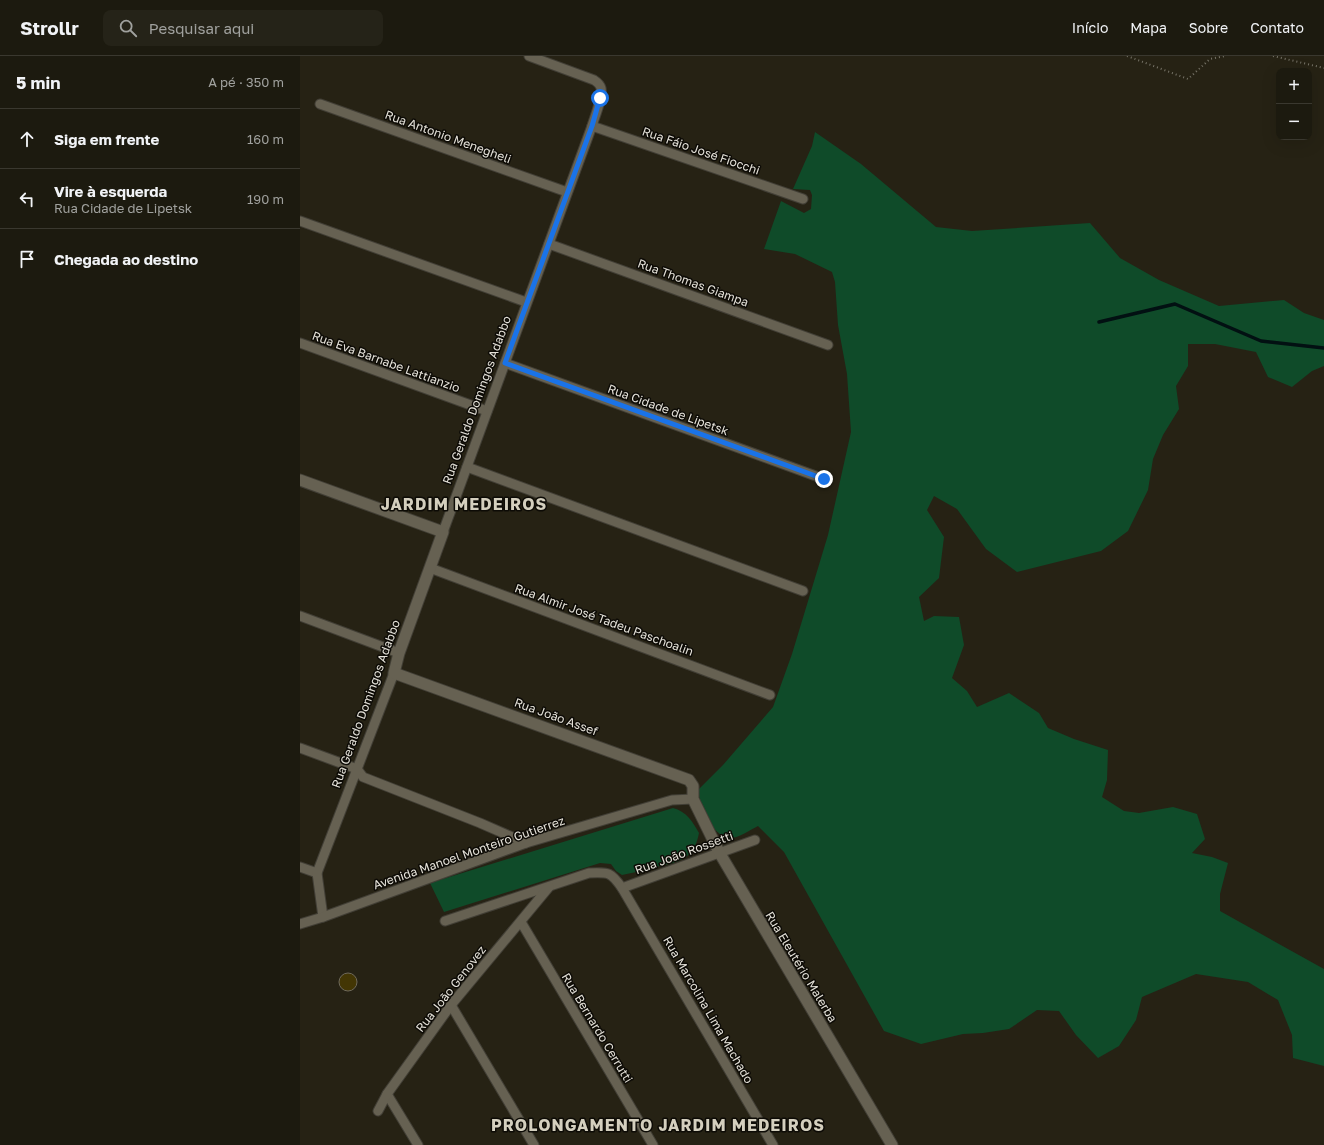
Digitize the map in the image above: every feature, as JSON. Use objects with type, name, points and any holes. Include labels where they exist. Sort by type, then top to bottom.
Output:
[{"type":"street","name":"Rua Geraldo Domingos Adabbo","points":[[317,873],[394,672],[399,653],[526,302],[592,126],[601,88],[599,84],[594,80],[530,56]]},
{"type":"street","name":"Rua Antonio Menegheli","points":[[320,104],[567,192]]},
{"type":"street","name":"Rua Fáio José Fiocchi","points":[[592,126],[803,199]]},
{"type":"street","points":[[300,221],[526,302]]},
{"type":"street","name":"Rua Thomas Giampa","points":[[549,244],[828,346]]},
{"type":"street","name":"Rua Eva Barnabe Lattianzio","points":[[300,343],[487,411]]},
{"type":"street","name":"Rua Cidade de Lipetsk","points":[[505,363],[824,479]]},
{"type":"street","points":[[467,467],[803,590]]},
{"type":"street","points":[[300,480],[443,532]]},
{"type":"street","name":"Rua Almir José Tadeu Paschoalin","points":[[430,568],[770,694]]},
{"type":"street","points":[[300,616],[399,653]]},
{"type":"street","name":"Rua João Assef","points":[[394,672],[689,780],[693,786],[693,799]]},
{"type":"street","points":[[300,748],[357,769],[363,777],[480,823],[526,843]]},
{"type":"street","name":"Avenida Manoel Monteiro Gutierrez","points":[[300,924],[526,843],[672,800],[693,799]]},
{"type":"street","name":"Rua Eleutério Malerba","points":[[693,799],[719,852],[892,1145]]},
{"type":"street","name":"Rua João Rossetti","points":[[622,888],[755,840]]},
{"type":"street","points":[[300,866],[317,873],[323,917]]},
{"type":"street","name":"Rua Marcolina Lima Machado","points":[[444,921],[589,873],[608,873],[622,888],[773,1145]]},
{"type":"street","name":"Rua João Genovez","points":[[378,1111],[387,1094],[451,1005],[549,887]]},
{"type":"street","name":"Rua Bernardo Cerrutti","points":[[521,922],[653,1145]]},
{"type":"street","points":[[451,1005],[534,1145]]},
{"type":"street","points":[[387,1094],[418,1145]]},
{"type":"path","points":[[1127,56],[1188,79],[1210,59],[1225,56]]},
{"type":"path","points":[[1273,56],[1324,68]]},
{"type":"green space","points":[[815,132],[861,164],[936,227],[972,231],[1090,223],[1120,258],[1159,280],[1219,306],[1284,300],[1304,313],[1324,320],[1324,366],[1312,371],[1292,387],[1268,377],[1256,352],[1215,344],[1188,344],[1188,366],[1176,386],[1179,409],[1163,435],[1153,459],[1148,490],[1128,531],[1101,551],[1017,572],[986,549],[957,509],[934,496],[927,510],[944,537],[939,578],[919,597],[924,621],[934,616],[959,617],[964,645],[952,678],[967,691],[977,707],[1009,693],[1039,713],[1048,728],[1074,739],[1108,750],[1107,780],[1102,797],[1124,811],[1139,813],[1173,807],[1197,814],[1205,839],[1192,853],[1212,857],[1228,863],[1220,894],[1220,911],[1324,969],[1324,1066],[1293,1058],[1292,1035],[1278,1000],[1248,982],[1196,974],[1142,997],[1136,1020],[1119,1046],[1098,1058],[1076,1035],[1059,1011],[1037,1010],[1009,1029],[963,1034],[921,1044],[884,1031],[784,852],[758,826],[737,837],[725,837],[711,825],[702,809],[699,789],[723,765],[773,707],[792,654],[828,535],[851,432],[847,374],[838,325],[835,282],[832,272],[795,254],[764,249],[781,201],[804,213],[811,209],[812,195],[810,190],[793,189],[812,146]]},
{"type":"green space","points":[[673,808],[678,809],[685,814],[692,821],[699,833],[697,842],[693,849],[684,858],[678,861],[622,875],[616,871],[611,864],[600,863],[444,912],[430,883]]},
{"type":"building","points":[[344,973],[352,973],[357,978],[355,989],[352,991],[344,991],[339,986],[339,978]]},
{"type":"waterway","points":[[1099,322],[1175,304],[1261,341],[1324,348]]},
{"type":"district","name":"JARDIM MEDEIROS","points":[[464,504]]},
{"type":"district","name":"PROLONGAMENTO JARDIM MEDEIROS","points":[[658,1125]]},
{"type":"route","points":[[600,98],[592,126],[526,302],[505,363],[824,479]]}]
